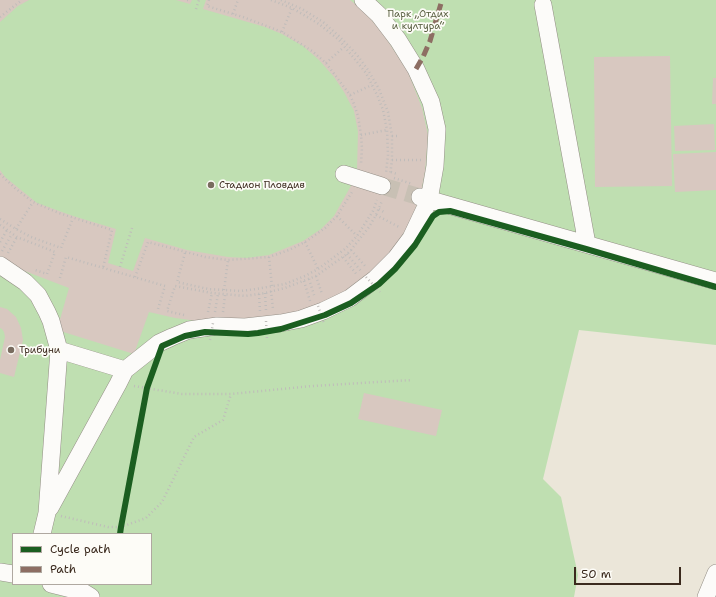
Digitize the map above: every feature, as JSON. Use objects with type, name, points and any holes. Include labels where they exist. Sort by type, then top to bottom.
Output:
[{"type":"street","points":[[47,513],[122,377],[159,343],[189,330],[217,326],[245,327],[281,324],[323,311],[350,298],[375,279],[396,258],[411,238],[422,194],[435,166],[437,129],[431,102],[416,69],[398,40],[379,15],[363,0]]},
{"type":"street","points":[[542,5],[587,244]]},
{"type":"street","points":[[351,176],[384,186]]},
{"type":"street","points":[[422,194],[716,282]]},
{"type":"street","points":[[3,261],[38,295],[51,321],[59,350],[47,513],[42,533]]},
{"type":"street","points":[[59,350],[122,377]]},
{"type":"street","points":[[0,572],[12,574]]},
{"type":"street","points":[[706,597],[716,573]]},
{"type":"street","points":[[55,585],[83,592],[91,597]]},
{"type":"path","points":[[0,16],[22,0]]},
{"type":"path","points":[[196,9],[200,0]]},
{"type":"path","points":[[135,277],[148,242],[185,253],[228,260],[269,258],[289,250],[305,242],[325,228],[337,216],[354,189],[351,176],[361,167],[362,148],[358,116],[350,95],[326,63],[312,51],[282,32],[207,6],[209,0]]},
{"type":"path","points":[[233,14],[238,0]]},
{"type":"path","points":[[167,311],[176,286],[212,294],[245,296],[285,288],[316,276],[351,250],[363,236],[379,210],[388,155],[387,130],[383,110],[366,73],[339,40],[318,24],[292,8],[271,0]]},
{"type":"path","points":[[281,0],[302,9],[323,22],[340,37],[357,55],[379,89],[388,112],[392,136],[392,160],[384,186]]},
{"type":"path","points":[[282,32],[292,8]]},
{"type":"path","points":[[326,63],[344,47]]},
{"type":"path","points":[[350,95],[372,85]]},
{"type":"path","points":[[361,134],[387,130]]},
{"type":"path","points":[[392,136],[398,136]]},
{"type":"path","points":[[422,166],[423,155]]},
{"type":"path","points":[[392,160],[423,160]]},
{"type":"path","points":[[384,186],[397,174]]},
{"type":"path","points":[[185,253],[177,282],[208,289],[224,290],[256,290],[285,284],[318,269],[345,248],[357,236],[390,176],[422,194]]},
{"type":"path","points":[[1,177],[33,202],[59,214],[112,230],[103,268]]},
{"type":"path","points":[[16,229],[33,202]]},
{"type":"path","points":[[379,210],[384,212]]},
{"type":"path","points":[[376,215],[402,228],[399,232]]},
{"type":"path","points":[[337,216],[357,236]]},
{"type":"path","points":[[0,219],[31,237],[61,248],[73,218]]},
{"type":"path","points":[[0,225],[17,237],[55,252],[47,274]]},
{"type":"path","points":[[120,267],[132,228]]},
{"type":"path","points":[[0,242],[7,230]]},
{"type":"path","points":[[0,255],[12,234]]},
{"type":"path","points":[[3,261],[17,237]]},
{"type":"path","points":[[305,242],[318,269]]},
{"type":"path","points":[[351,250],[369,270]]},
{"type":"path","points":[[347,254],[380,292]]},
{"type":"path","points":[[60,278],[66,257],[165,286],[158,309]]},
{"type":"path","points":[[343,257],[359,278]]},
{"type":"path","points":[[269,258],[272,287]]},
{"type":"path","points":[[224,290],[228,260]]},
{"type":"path","points":[[316,276],[324,300]]},
{"type":"path","points":[[309,279],[324,323]]},
{"type":"path","points":[[304,281],[311,305]]},
{"type":"path","points":[[368,292],[380,284]]},
{"type":"path","points":[[271,291],[274,310]]},
{"type":"path","points":[[265,293],[266,314]]},
{"type":"path","points":[[208,313],[212,294]]},
{"type":"path","points":[[214,315],[218,294]]},
{"type":"path","points":[[222,314],[225,294]]},
{"type":"path","points":[[259,294],[260,312]]},
{"type":"path","points":[[318,318],[325,315]]},
{"type":"path","points":[[266,321],[267,339]]},
{"type":"path","points":[[210,340],[213,322]]},
{"type":"path","points":[[258,334],[271,331]]},
{"type":"path","points":[[205,332],[216,333]]},
{"type":"path","points":[[122,377],[147,388],[182,394],[231,394],[312,386],[412,380]]},
{"type":"path","points":[[145,396],[149,382]]},
{"type":"path","points":[[47,513],[108,527],[121,527],[146,518],[162,502],[194,437],[223,420],[231,394]]},
{"type":"path","points":[[120,533],[122,519]]},
{"type":"green space","name":"Парк „Отдих и култура“","points":[[0,0],[716,0],[716,345],[579,330],[543,479],[561,497],[578,575],[574,597],[0,597]]},
{"type":"building","points":[[0,0],[29,0],[18,6],[0,22]]},
{"type":"building","points":[[176,0],[192,0],[190,4]]},
{"type":"building","points":[[206,0],[350,0],[362,9],[382,32],[408,72],[422,108],[428,135],[425,172],[420,197],[409,225],[394,248],[378,266],[344,294],[295,314],[213,323],[175,318],[149,312],[134,354],[57,330],[69,288],[22,270],[0,258],[0,170],[5,177],[37,203],[116,229],[108,263],[133,271],[145,238],[187,250],[228,257],[247,258],[269,255],[303,241],[321,229],[334,216],[352,184],[357,170],[358,132],[354,111],[334,77],[319,60],[303,46],[282,34],[265,27],[203,9]]},
{"type":"building","points":[[670,56],[672,186],[595,187],[594,57]]},
{"type":"building","points":[[713,78],[716,78],[716,104],[712,104]]},
{"type":"building","points":[[714,124],[715,150],[675,151],[674,126]]},
{"type":"building","points":[[716,152],[716,190],[675,192],[673,154]]},
{"type":"building","name":"Трибуни","points":[[0,307],[7,309],[16,317],[21,328],[23,340],[14,377],[0,373],[0,360],[5,337],[4,332],[0,328]]},
{"type":"building","points":[[364,393],[442,410],[436,436],[358,419]]},
{"type":"tunnel","points":[[382,186],[420,197]]},
{"type":"marked path","points":[[416,69],[430,41],[442,0]]},
{"type":"cycle path","points":[[120,533],[147,388],[162,346],[185,336],[205,332],[248,334],[281,329],[325,315],[351,303],[379,284],[395,269],[415,245],[433,216],[439,212],[450,211],[716,287]]},
{"type":"place","name":"Стадион Пловдив","points":[[211,185]]},
{"type":"place","name":"Трибуни","points":[[11,350]]}]
